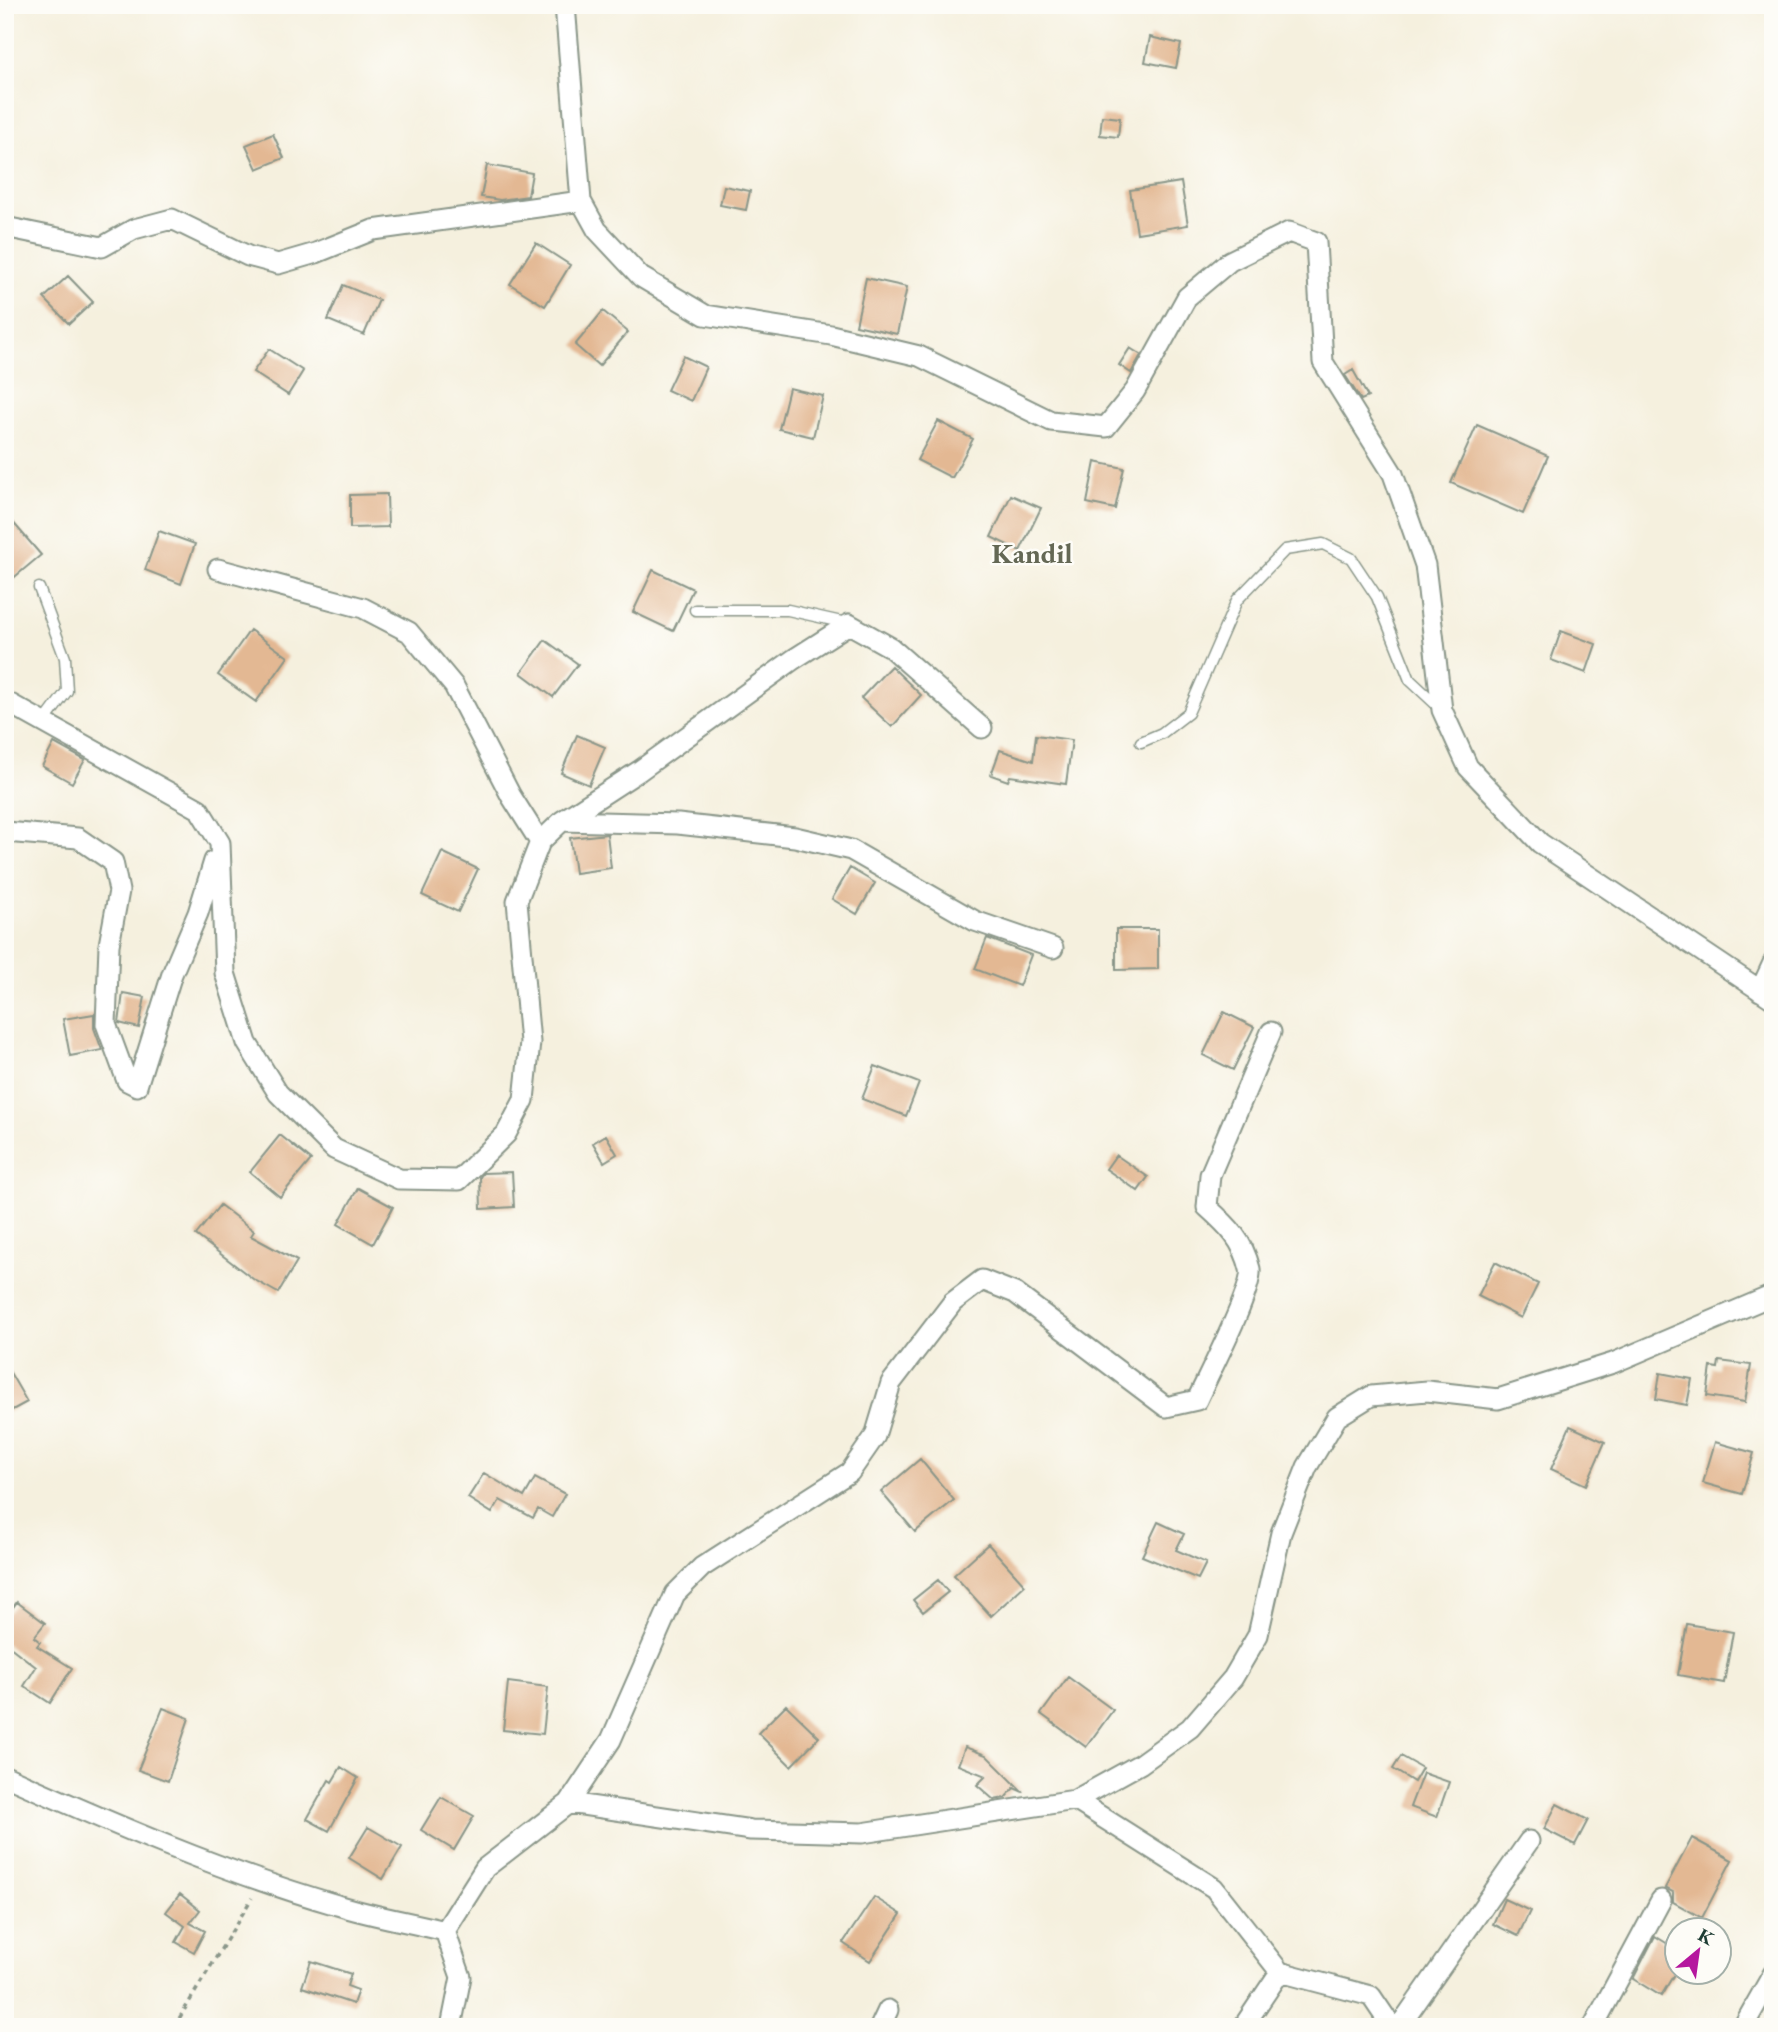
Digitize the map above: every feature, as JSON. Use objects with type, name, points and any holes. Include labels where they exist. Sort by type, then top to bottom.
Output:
[{"type":"street","points":[[565,5],[581,201],[597,230],[641,277],[705,315],[831,335],[919,356],[1051,421],[1106,427],[1135,391],[1187,297],[1230,261],[1289,232],[1316,242],[1323,362],[1393,474],[1425,565],[1442,710],[1468,767],[1540,843],[1766,995],[1773,963]]},
{"type":"street","points":[[5,227],[102,247],[134,229],[172,219],[248,256],[278,264],[316,253],[373,230],[581,201]]},
{"type":"street","points":[[218,569],[363,608],[409,632],[454,685],[510,796],[540,842]]},
{"type":"street","points":[[5,701],[199,809],[220,843],[225,973],[247,1043],[278,1093],[334,1149],[399,1180],[459,1180],[506,1134],[524,1100],[530,1042],[517,901],[540,842],[562,821],[639,771],[794,659],[849,624],[890,647],[982,728]]},
{"type":"street","points":[[562,821],[678,824],[795,836],[851,850],[975,921],[1053,948]]},
{"type":"street","points":[[5,832],[78,838],[113,862],[119,891],[109,945],[106,1024],[127,1081],[137,1086],[172,974],[198,913],[220,843]]},
{"type":"street","points":[[445,1931],[485,1868],[569,1803],[611,1740],[675,1594],[702,1567],[850,1472],[875,1436],[891,1383],[953,1302],[982,1280],[1014,1293],[1166,1407],[1197,1400],[1225,1342],[1251,1272],[1238,1235],[1207,1207],[1210,1175],[1271,1032]]},
{"type":"street","points":[[569,1803],[751,1830],[862,1833],[1075,1800],[1140,1764],[1190,1728],[1233,1678],[1258,1635],[1281,1533],[1307,1467],[1337,1416],[1371,1396],[1427,1391],[1498,1398],[1613,1363],[1773,1295]]},
{"type":"street","points":[[5,1776],[81,1810],[261,1881],[338,1906],[445,1931]]},
{"type":"street","points":[[1075,1800],[1214,1888],[1280,1972],[1370,1996],[1392,2027]]},
{"type":"street","points":[[1399,2027],[1529,1841]]},
{"type":"street","points":[[1593,2027],[1661,1900]]},
{"type":"street","points":[[445,1931],[461,1977],[451,2027]]},
{"type":"street","points":[[1243,2027],[1280,1972]]},
{"type":"street","points":[[1743,2027],[1773,1974]]},
{"type":"lane","points":[[1140,742],[1162,733],[1188,713],[1237,600],[1285,550],[1323,544],[1351,558],[1377,597],[1410,680],[1442,710]]},
{"type":"lane","points":[[39,587],[65,658],[67,691],[44,722]]},
{"type":"lane","points":[[695,610],[788,610],[849,624]]},
{"type":"path","points":[[174,2027],[261,1881]]},
{"type":"building","points":[[1150,37],[1181,44],[1176,68],[1145,62]]},
{"type":"building","points":[[1102,116],[1120,118],[1118,137],[1100,135]]},
{"type":"building","points":[[273,134],[284,158],[257,169],[246,145]]},
{"type":"building","points":[[487,165],[532,173],[528,196],[500,200],[481,197]]},
{"type":"building","points":[[1181,182],[1188,225],[1137,233],[1130,190]]},
{"type":"building","points":[[724,186],[750,191],[746,210],[720,205]]},
{"type":"building","points":[[536,243],[570,265],[545,306],[510,284]]},
{"type":"building","points":[[68,276],[93,302],[69,324],[44,298]]},
{"type":"building","points":[[866,278],[907,287],[897,334],[856,325]]},
{"type":"building","points":[[343,285],[379,300],[364,335],[328,320]]},
{"type":"building","points":[[603,311],[628,332],[599,366],[575,345]]},
{"type":"building","points":[[1130,348],[1141,355],[1131,373],[1119,365]]},
{"type":"building","points":[[269,349],[303,371],[288,395],[253,372]]},
{"type":"building","points":[[683,356],[706,367],[691,401],[667,390]]},
{"type":"building","points":[[1353,370],[1368,397],[1361,400],[1345,375]]},
{"type":"building","points":[[789,388],[823,396],[813,437],[779,429]]},
{"type":"building","points":[[938,421],[973,439],[952,478],[917,460]]},
{"type":"building","points":[[1477,425],[1548,456],[1523,514],[1451,483]]},
{"type":"building","points":[[1095,462],[1124,468],[1115,509],[1087,503]]},
{"type":"building","points":[[387,494],[388,527],[350,528],[350,495]]},
{"type":"building","points":[[1011,495],[1041,508],[1020,551],[991,537]]},
{"type":"building","points":[[5,513],[41,555],[5,585]]},
{"type":"building","points":[[159,531],[195,544],[181,584],[145,570]]},
{"type":"building","points":[[653,570],[693,589],[673,631],[633,612]]},
{"type":"building","points":[[250,630],[288,657],[256,702],[218,675]]},
{"type":"building","points":[[1561,631],[1596,644],[1586,673],[1551,660]]},
{"type":"building","points":[[545,640],[578,664],[553,697],[521,673]]},
{"type":"building","points":[[891,666],[921,695],[892,727],[861,698]]},
{"type":"building","points":[[577,735],[605,747],[589,785],[561,773]]},
{"type":"building","points":[[1036,735],[1072,740],[1066,784],[1010,776],[1008,781],[991,775],[1000,750],[1033,761]]},
{"type":"building","points":[[54,743],[85,760],[72,783],[42,766]]},
{"type":"building","points":[[607,834],[611,868],[575,873],[570,838]]},
{"type":"building","points":[[442,852],[478,869],[458,912],[422,895]]},
{"type":"building","points":[[850,868],[875,883],[857,914],[832,899]]},
{"type":"building","points":[[1116,929],[1158,929],[1158,969],[1116,970]]},
{"type":"building","points":[[987,938],[1031,955],[1019,986],[975,969]]},
{"type":"building","points":[[123,993],[145,997],[139,1028],[119,1023]]},
{"type":"building","points":[[1224,1012],[1254,1027],[1233,1070],[1203,1055]]},
{"type":"building","points":[[94,1014],[94,1028],[102,1050],[70,1056],[63,1019]]},
{"type":"building","points":[[875,1066],[919,1083],[906,1116],[862,1099]]},
{"type":"building","points":[[280,1135],[311,1160],[280,1197],[250,1172]]},
{"type":"building","points":[[606,1135],[617,1154],[604,1162],[593,1143]]},
{"type":"building","points":[[1116,1155],[1148,1177],[1138,1191],[1106,1169]]},
{"type":"building","points":[[512,1172],[514,1207],[481,1209],[480,1177],[483,1173]]},
{"type":"building","points":[[358,1188],[393,1207],[373,1244],[338,1224]]},
{"type":"building","points":[[220,1205],[254,1231],[251,1236],[297,1261],[278,1293],[253,1279],[196,1235]]},
{"type":"building","points":[[1495,1262],[1538,1284],[1521,1318],[1478,1296]]},
{"type":"building","points":[[1719,1361],[1751,1365],[1745,1402],[1707,1396],[1711,1367],[1718,1368]]},
{"type":"building","points":[[5,1364],[27,1402],[5,1414]]},
{"type":"building","points":[[1660,1373],[1692,1379],[1687,1405],[1656,1399]]},
{"type":"building","points":[[1570,1426],[1605,1442],[1586,1485],[1551,1469]]},
{"type":"building","points":[[1715,1442],[1754,1453],[1742,1494],[1703,1483]]},
{"type":"building","points":[[920,1459],[954,1500],[915,1532],[881,1492]]},
{"type":"building","points":[[484,1473],[524,1497],[535,1478],[565,1494],[552,1517],[538,1509],[533,1518],[500,1500],[492,1513],[468,1498]]},
{"type":"building","points":[[1158,1522],[1184,1534],[1176,1550],[1206,1563],[1198,1579],[1142,1556]]},
{"type":"building","points":[[988,1544],[1025,1585],[991,1616],[954,1575]]},
{"type":"building","points":[[938,1580],[948,1592],[923,1612],[913,1600]]},
{"type":"building","points":[[17,1602],[45,1623],[34,1637],[40,1642],[37,1646],[72,1668],[50,1703],[24,1686],[36,1667],[5,1643],[5,1618]]},
{"type":"building","points":[[1687,1624],[1733,1632],[1724,1683],[1678,1675]]},
{"type":"building","points":[[1068,1677],[1113,1710],[1086,1747],[1041,1714]]},
{"type":"building","points":[[508,1682],[548,1687],[543,1734],[503,1730]]},
{"type":"building","points":[[786,1705],[819,1737],[791,1766],[758,1733]]},
{"type":"building","points":[[163,1708],[189,1718],[168,1781],[138,1770]]},
{"type":"building","points":[[965,1747],[986,1755],[1023,1792],[1014,1788],[1005,1798],[994,1800],[977,1785],[986,1776],[958,1765]]},
{"type":"building","points":[[1401,1756],[1422,1768],[1414,1782],[1393,1769]]},
{"type":"building","points":[[341,1767],[358,1778],[329,1831],[307,1819],[329,1780],[332,1782]]},
{"type":"building","points":[[1423,1773],[1449,1782],[1437,1817],[1410,1807]]},
{"type":"building","points":[[441,1797],[474,1816],[454,1850],[421,1830]]},
{"type":"building","points":[[1557,1804],[1588,1820],[1575,1845],[1544,1829]]},
{"type":"building","points":[[368,1827],[402,1847],[383,1879],[349,1858]]},
{"type":"building","points":[[1692,1838],[1732,1860],[1703,1916],[1673,1902],[1673,1892],[1665,1888]]},
{"type":"building","points":[[180,1894],[200,1910],[190,1923],[205,1931],[194,1952],[176,1942],[185,1926],[166,1912]]},
{"type":"building","points":[[874,1897],[901,1914],[870,1961],[843,1943]]},
{"type":"building","points":[[1504,1899],[1530,1911],[1518,1936],[1493,1924]]},
{"type":"building","points":[[1655,1936],[1662,1940],[1662,1986],[1667,1986],[1661,1996],[1633,1979]]},
{"type":"building","points":[[311,1961],[351,1974],[347,1986],[358,1990],[353,2004],[302,1987]]},
{"type":"district","name":"Kandil","points":[[1032,553]]}]
